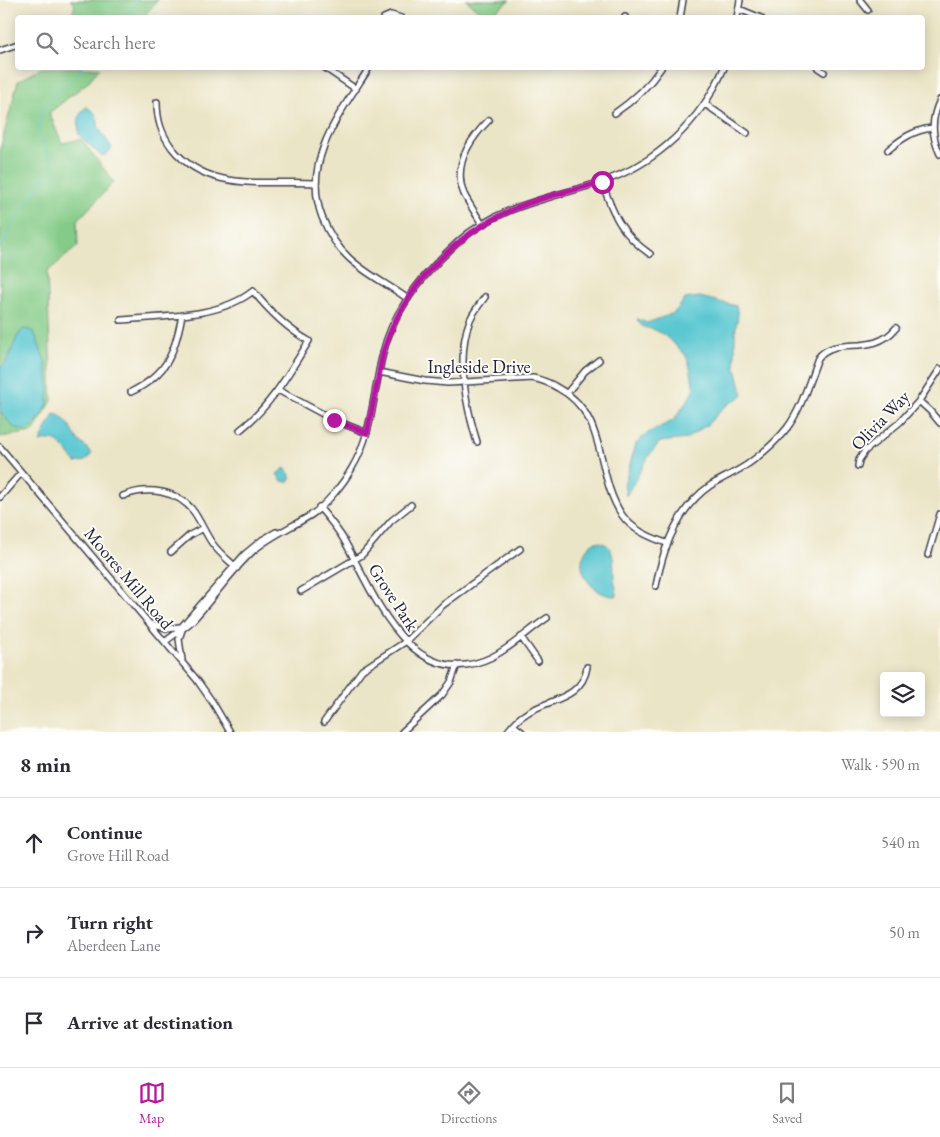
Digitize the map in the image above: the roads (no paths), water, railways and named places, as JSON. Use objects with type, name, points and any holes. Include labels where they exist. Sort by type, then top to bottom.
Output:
[{"type":"street","points":[[680,15],[683,0]]},
{"type":"street","points":[[737,15],[740,0]]},
{"type":"street","points":[[860,0],[868,10]]},
{"type":"street","points":[[738,9],[753,15]]},
{"type":"street","points":[[0,50],[15,45]]},
{"type":"street","points":[[328,70],[356,89]]},
{"type":"street","points":[[368,70],[326,140],[315,183],[318,204],[325,226],[340,249],[360,268],[408,299]]},
{"type":"street","points":[[615,113],[644,90],[659,70]]},
{"type":"street","points":[[165,642],[213,598],[236,567],[260,546],[313,514],[332,495],[353,467],[367,433],[383,352],[388,337],[408,299],[444,255],[460,240],[482,224],[515,208],[602,182],[636,167],[658,153],[687,127],[705,104],[723,70]]},
{"type":"street","points":[[940,100],[934,115],[932,128],[940,154]]},
{"type":"street","points":[[157,102],[158,121],[167,142],[178,156],[200,172],[216,178],[237,182],[315,183]]},
{"type":"street","points":[[705,104],[747,133]]},
{"type":"street","points":[[482,224],[464,193],[461,167],[465,151],[473,136],[489,120]]},
{"type":"street","points":[[888,150],[901,139],[916,131],[932,128]]},
{"type":"street","points":[[602,182],[612,210],[622,229],[650,254]]},
{"type":"street","points":[[121,320],[182,315],[214,309],[244,298],[253,291],[282,323],[309,341],[278,390],[249,423],[240,430]]},
{"type":"street","points":[[477,442],[470,418],[463,361],[467,328],[485,297]]},
{"type":"street","points":[[131,392],[151,380],[166,364],[176,345],[182,315]]},
{"type":"street","points":[[656,586],[666,543],[680,519],[697,497],[710,486],[748,464],[787,428],[798,410],[821,354],[830,348],[878,342],[888,337],[896,328]]},
{"type":"street","points":[[567,392],[585,371],[599,360]]},
{"type":"street","name":"Olivia Way","points":[[858,466],[859,460],[865,451],[900,422],[919,401],[940,369]]},
{"type":"street","name":"Ingleside Drive","points":[[379,372],[425,381],[448,383],[533,378],[567,392],[590,419],[596,434],[612,497],[623,516],[639,531],[666,543]]},
{"type":"street","points":[[278,390],[322,414],[367,433]]},
{"type":"street","points":[[919,401],[940,423]]},
{"type":"street","name":"Moores Mill Road","points":[[0,447],[183,663],[213,703],[230,732]]},
{"type":"street","points":[[0,497],[22,473]]},
{"type":"street","points":[[123,496],[149,490],[172,495],[191,508],[215,547],[236,567]]},
{"type":"street","points":[[301,591],[354,561],[370,547],[391,521],[411,505]]},
{"type":"street","name":"Grove Park","points":[[319,507],[343,539],[373,596],[406,642],[419,654],[433,661],[457,665],[475,663],[490,658],[547,618]]},
{"type":"street","points":[[928,555],[940,514]]},
{"type":"street","points":[[171,552],[190,535],[203,528]]},
{"type":"street","points":[[324,722],[337,706],[354,678],[362,670],[406,642],[443,604],[520,548]]},
{"type":"street","points":[[150,624],[179,630]]},
{"type":"street","points":[[179,630],[183,663]]},
{"type":"street","points":[[521,637],[538,661]]},
{"type":"street","points":[[402,732],[442,696],[452,682],[457,665]]},
{"type":"street","points":[[507,732],[523,715],[570,694],[583,680],[587,668]]},
{"type":"street","points":[[513,726],[522,732]]},
{"type":"water","points":[[86,107],[96,115],[98,127],[112,148],[106,155],[100,155],[79,135],[78,124],[80,116]]},
{"type":"water","points":[[700,297],[736,306],[738,315],[735,333],[735,365],[743,395],[724,407],[708,424],[686,439],[660,442],[650,454],[626,496],[624,485],[636,444],[648,433],[674,420],[694,391],[686,356],[674,343],[656,330],[644,327],[637,319],[647,323],[674,313],[685,299]]},
{"type":"water","points":[[23,329],[34,332],[46,364],[49,386],[46,408],[35,424],[23,430],[13,427],[0,411],[0,369],[8,359],[17,337]]},
{"type":"water","points":[[54,414],[65,420],[78,440],[92,454],[85,461],[76,463],[60,444],[52,440],[40,442]]},
{"type":"water","points":[[285,468],[290,475],[290,480],[287,482],[282,481],[277,474]]},
{"type":"water","points":[[594,542],[601,542],[610,549],[617,596],[608,595],[591,585],[582,568],[582,559],[586,550]]},
{"type":"waterway","points":[[126,15],[138,0]]},
{"type":"waterway","points":[[0,247],[20,212],[53,167],[38,128],[44,103],[75,78],[81,70]]}]
